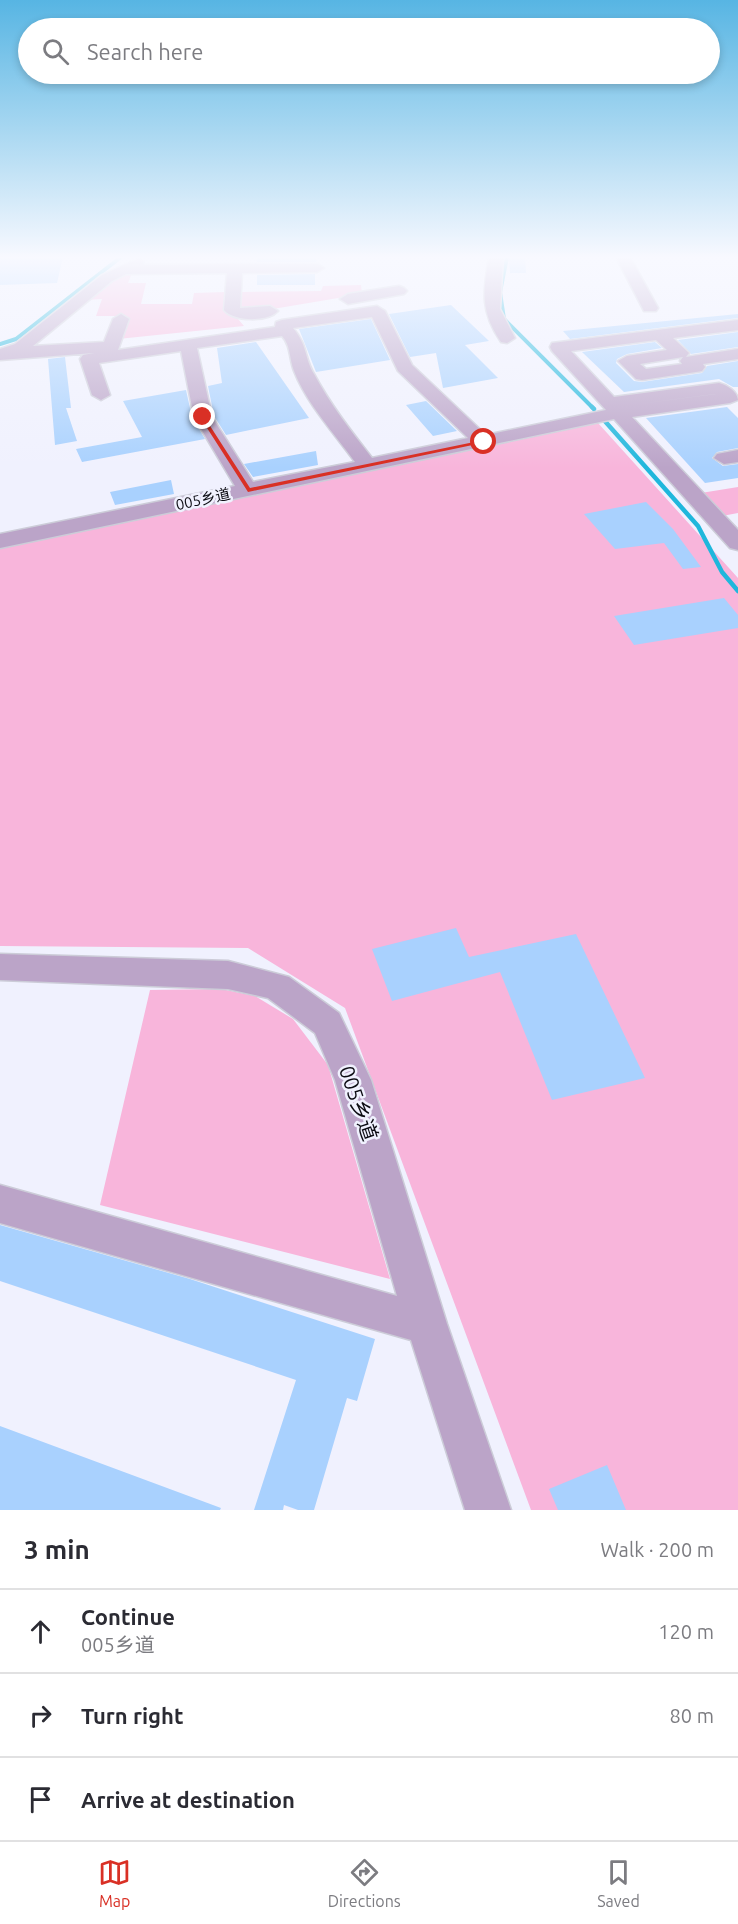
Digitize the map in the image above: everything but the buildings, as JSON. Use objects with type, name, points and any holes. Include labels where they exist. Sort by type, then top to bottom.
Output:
[{"type":"street","points":[[4,354],[21,348],[46,327]]},
{"type":"street","points":[[4,354],[111,347],[118,327]]},
{"type":"street","points":[[100,395],[89,359],[281,327]]},
{"type":"street","points":[[284,327],[296,342],[303,370],[324,407],[368,466]]},
{"type":"street","points":[[385,327],[404,367],[483,442]]},
{"type":"street","points":[[499,327],[507,338]]},
{"type":"street","points":[[716,327],[558,347],[738,543]]},
{"type":"street","points":[[659,334],[729,397]]},
{"type":"street","points":[[188,344],[203,417],[248,490]]},
{"type":"street","points":[[688,360],[738,354]]},
{"type":"street","name":"005乡道","points":[[0,541],[483,442],[613,408],[729,397]]},
{"type":"street","name":"005乡道","points":[[0,967],[228,975],[277,987],[327,1023],[353,1080],[426,1324],[488,1510]]},
{"type":"street","points":[[0,1204],[426,1324]]},
{"type":"shaded area","points":[[122,327],[230,327],[118,339]]},
{"type":"shaded area","points":[[598,423],[738,578],[738,1510],[531,1510],[345,1008],[248,948],[0,946],[0,548]]},
{"type":"shaded area","points":[[738,487],[738,513],[722,516],[701,493]]},
{"type":"shaded area","points":[[221,989],[255,996],[293,1019],[328,1065],[390,1279],[100,1205],[150,990]]},
{"type":"waterway","points":[[0,344],[16,339],[31,327]]},
{"type":"waterway","points":[[512,327],[594,409]]},
{"type":"waterway","points":[[603,419],[698,526],[722,572],[738,591]]},
{"type":"route","points":[[203,417],[248,490],[484,442]]}]
